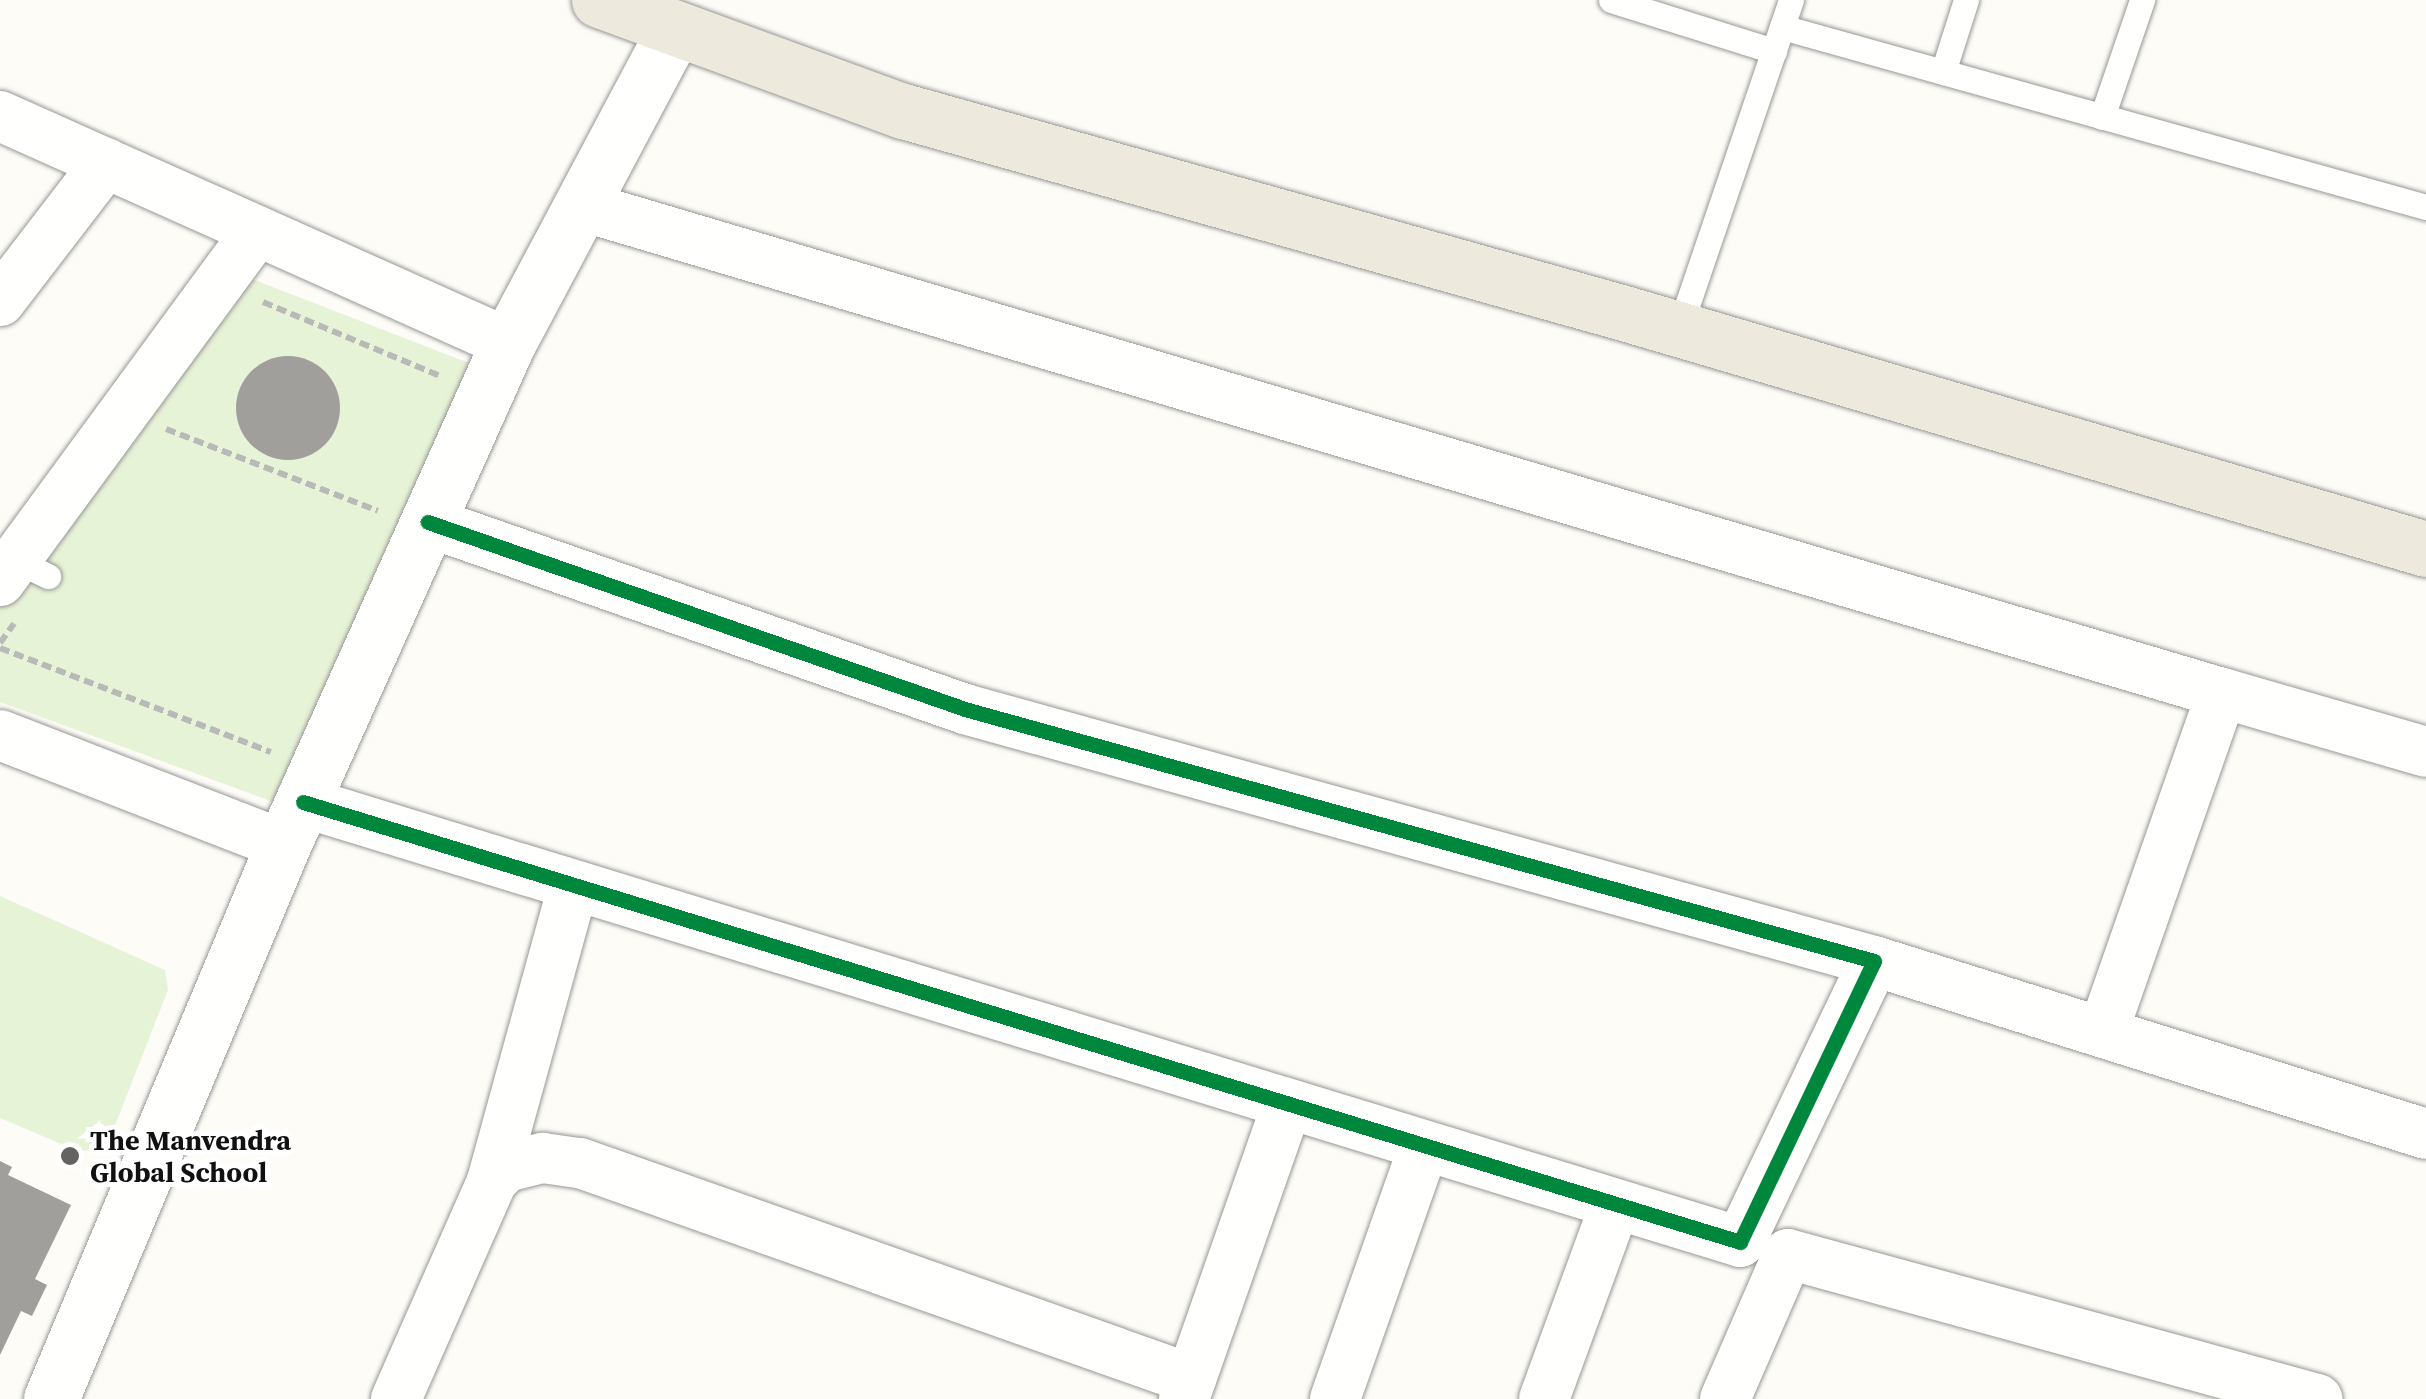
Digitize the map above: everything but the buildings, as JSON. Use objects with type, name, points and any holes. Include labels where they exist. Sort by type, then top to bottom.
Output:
[{"type":"main road","points":[[600,0],[903,111],[1679,329],[2426,549]]},
{"type":"street","points":[[51,1399],[293,823],[315,739],[428,522],[508,343],[675,29]]},
{"type":"street","points":[[0,116],[508,343]]},
{"type":"street","points":[[0,301],[106,164]]},
{"type":"street","points":[[582,206],[2426,752]]},
{"type":"street","points":[[21,572],[257,231]]},
{"type":"street","points":[[428,522],[965,709],[1874,960],[2426,1134]]},
{"type":"street","points":[[2103,1032],[2222,693]]},
{"type":"street","points":[[0,735],[293,823],[573,886],[1423,1149],[1788,1254],[2186,1384],[2317,1399]]},
{"type":"street","points":[[396,1399],[492,1181],[573,886]]},
{"type":"street","points":[[1740,1242],[1874,960]]},
{"type":"street","points":[[492,1181],[524,1159],[580,1163],[1188,1389],[1286,1107]]},
{"type":"street","points":[[1335,1399],[1423,1149]]},
{"type":"street","points":[[1544,1399],[1615,1206]]},
{"type":"street","points":[[1725,1399],[1788,1254]]},
{"type":"lane","points":[[1611,0],[1942,72],[2426,207]]},
{"type":"lane","points":[[1679,329],[1792,0]]},
{"type":"lane","points":[[1942,72],[1966,0]]},
{"type":"lane","points":[[2102,116],[2142,0]]},
{"type":"path","points":[[246,294],[446,378],[438,396]]},
{"type":"path","points":[[168,409],[156,426],[390,516],[428,522]]},
{"type":"path","points":[[0,648],[290,760],[315,739]]},
{"type":"green space","points":[[242,275],[474,365],[279,804],[0,702],[0,606]]},
{"type":"green space","points":[[0,896],[165,970],[168,990],[107,1146],[80,1152],[0,1118]]},
{"type":"cycle path","points":[[303,802],[1740,1242],[1874,961],[965,709],[428,522]]},
{"type":"place","name":"The Manvendra Global School","points":[[70,1156]]}]
